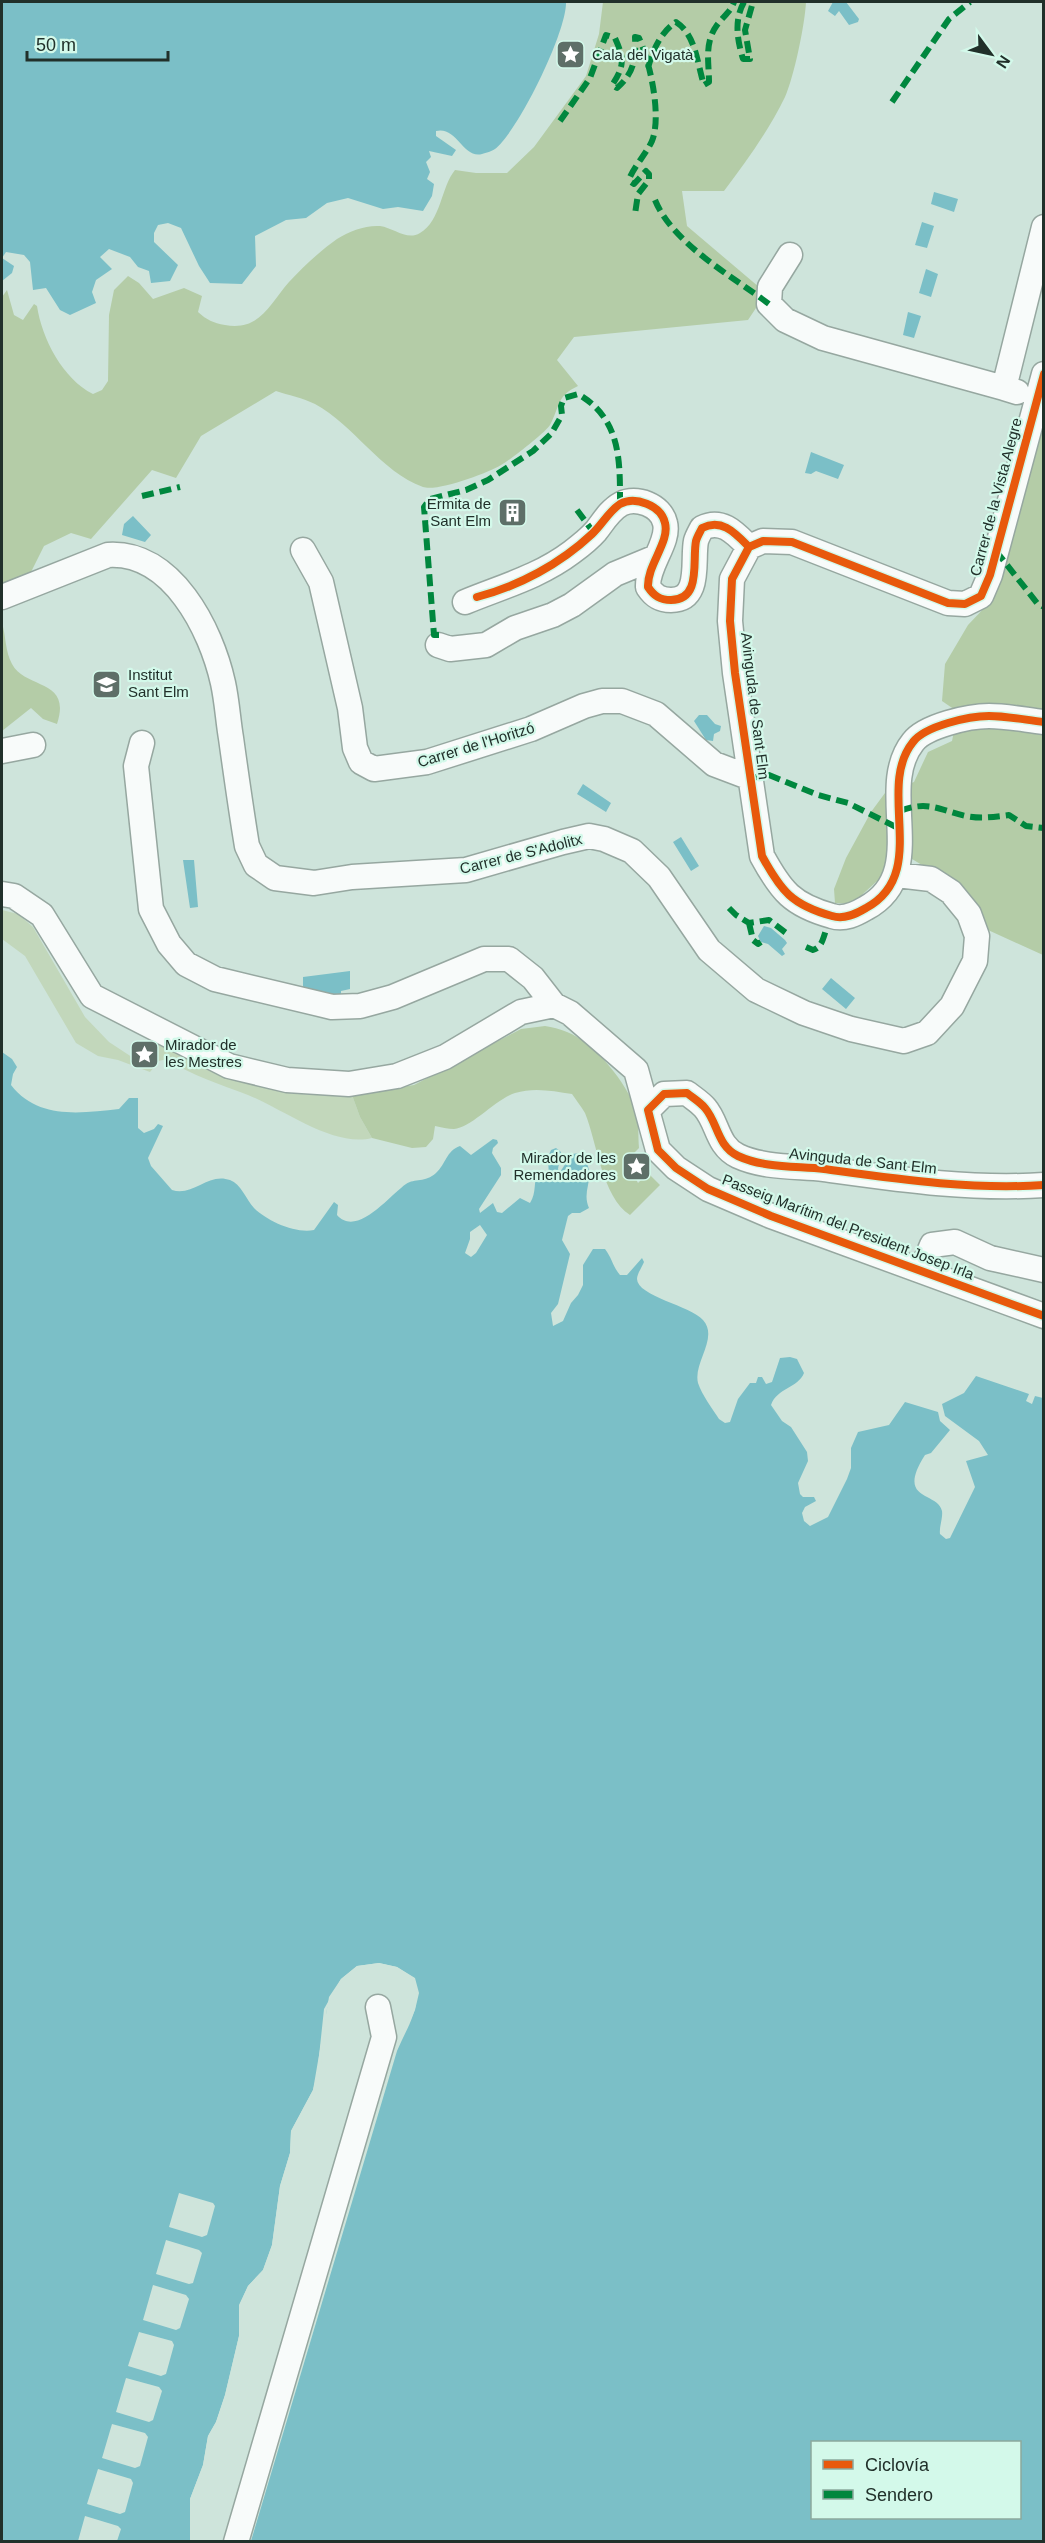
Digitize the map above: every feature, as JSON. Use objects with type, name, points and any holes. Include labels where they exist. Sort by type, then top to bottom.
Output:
[{"type":"street","points":[[1004,388],[1044,228]]},
{"type":"street","points":[[790,255],[770,287],[769,304],[785,320],[823,338],[1037,398]]},
{"type":"street","name":"Carrer de la Vista Alegre","points":[[749,547],[763,541],[792,542],[948,603],[965,604],[981,596],[990,574],[1044,374]]},
{"type":"street","points":[[465,602],[514,585],[548,567],[570,553],[594,532],[620,504],[634,500],[648,504],[665,519],[666,529],[647,577],[648,587],[658,598],[673,601],[684,596],[692,588],[696,542],[702,528],[722,525],[734,531],[749,547]]},
{"type":"street","name":"Avinguda de Sant Elm","points":[[749,547],[732,579],[730,621],[735,673],[762,856],[776,882],[791,899],[828,923],[852,916],[879,901],[897,874],[900,771],[914,740],[937,726],[988,716],[1044,722]]},
{"type":"street","name":"Carrer de l'Horitzó","points":[[303,550],[321,582],[350,708],[355,748],[361,762],[374,769],[427,762],[531,729],[584,706],[602,701],[621,701],[656,714],[714,764],[750,778]]},
{"type":"street","name":"Carrer de S'Adolitx","points":[[2,597],[108,555],[122,554],[136,558],[160,571],[175,584],[193,609],[208,640],[223,682],[247,846],[256,865],[275,878],[314,883],[352,877],[466,870],[589,836],[604,839],[632,851],[659,877],[709,950],[756,990],[804,1013],[851,1029],[904,1041],[927,1033],[952,1006],[975,961],[976,936],[969,914],[951,892],[931,879],[897,874]]},
{"type":"street","points":[[438,645],[450,649],[486,645],[514,628],[562,610],[615,574],[656,557]]},
{"type":"street","name":"Passeig Marítim del President Josep Irla","points":[[142,742],[136,766],[152,909],[169,944],[186,964],[215,979],[332,1007],[360,1006],[393,997],[484,959],[509,959],[533,978],[554,1005],[570,1013],[636,1070],[658,1150],[676,1168],[708,1189],[771,1216],[922,1269],[1044,1316]]},
{"type":"street","points":[[2,751],[33,745]]},
{"type":"street","points":[[2,894],[14,897],[42,915],[92,996],[132,1014],[229,1066],[287,1080],[349,1084],[396,1076],[445,1057],[521,1012],[554,1005]]},
{"type":"street","name":"Avinguda de Sant Elm","points":[[648,1110],[664,1094],[687,1093],[706,1109],[720,1140],[736,1155],[767,1164],[917,1182],[1021,1187],[1044,1185]]},
{"type":"street","points":[[922,1269],[932,1245],[955,1242],[990,1258],[1044,1270]]},
{"type":"street","points":[[236,2541],[384,2037],[378,2007]]},
{"type":"green space","points":[[603,2],[806,2],[804,23],[792,77],[779,109],[757,146],[724,191],[682,191],[687,226],[766,293],[748,320],[574,337],[557,360],[578,386],[559,402],[547,429],[501,465],[474,477],[439,487],[423,487],[408,480],[381,460],[329,413],[315,404],[276,391],[201,436],[176,478],[152,470],[91,539],[71,533],[44,546],[30,574],[2,589],[2,297],[7,290],[14,315],[23,320],[34,304],[37,306],[49,344],[63,368],[72,379],[93,394],[102,390],[108,381],[109,315],[114,290],[128,276],[139,283],[153,299],[184,288],[202,296],[198,312],[207,319],[225,325],[247,324],[263,314],[300,271],[342,236],[369,226],[385,227],[410,236],[427,228],[437,212],[450,177],[455,170],[507,173],[534,147],[586,76],[599,34]]},
{"type":"green space","points":[[1043,419],[1043,955],[988,930],[932,871],[912,859],[876,882],[852,904],[835,903],[834,889],[846,858],[871,812],[885,793],[914,782],[928,752],[952,741],[958,712],[942,701],[945,664],[968,625],[987,605],[1002,573]]},
{"type":"green space","points":[[2,623],[12,664],[27,678],[53,692],[58,699],[60,709],[57,724],[43,719],[31,708],[2,731]]},
{"type":"green space","points":[[2,910],[18,914],[33,927],[85,1017],[109,1042],[144,1065],[159,1040],[205,1065],[293,1094],[352,1095],[360,1117],[372,1138],[357,1140],[309,1126],[262,1101],[196,1075],[167,1059],[159,1061],[150,1072],[118,1060],[98,1056],[76,1043],[25,956],[2,939]]},
{"type":"green space","points":[[545,1026],[577,1037],[599,1054],[618,1077],[632,1100],[637,1115],[639,1148],[626,1161],[638,1183],[648,1173],[660,1185],[630,1215],[613,1196],[585,1113],[572,1094],[536,1090],[515,1093],[461,1127],[452,1129],[435,1126],[433,1139],[426,1147],[412,1148],[372,1138],[360,1117],[352,1095],[414,1085],[521,1029]]},
{"type":"water","points":[[2,2],[566,2],[559,35],[540,79],[516,122],[495,149],[484,154],[475,154],[449,133],[436,131],[436,136],[456,150],[452,156],[429,151],[431,157],[426,162],[430,172],[427,179],[434,184],[432,196],[423,211],[398,207],[383,209],[348,198],[327,203],[306,218],[286,220],[255,236],[256,266],[242,284],[210,283],[199,266],[181,228],[168,223],[158,225],[154,233],[154,242],[178,265],[170,281],[151,283],[149,271],[138,267],[130,257],[109,249],[100,257],[112,269],[96,280],[92,292],[96,303],[70,315],[60,310],[46,288],[33,290],[30,262],[24,255],[6,252],[2,258]]},
{"type":"water","points":[[833,2],[846,2],[859,19],[858,22],[849,25],[839,11],[835,16],[828,11]]},
{"type":"water","points":[[934,192],[958,199],[954,212],[931,204]]},
{"type":"water","points":[[922,222],[934,226],[927,248],[915,245]]},
{"type":"water","points":[[2,258],[14,266],[12,273],[2,281]]},
{"type":"water","points":[[926,269],[938,274],[931,297],[919,293]]},
{"type":"water","points":[[908,312],[921,316],[914,338],[903,335]]},
{"type":"water","points":[[811,452],[844,465],[838,479],[816,471],[811,474],[805,473]]},
{"type":"water","points":[[133,516],[151,535],[145,542],[122,535],[124,524]]},
{"type":"water","points":[[699,715],[707,715],[715,724],[721,726],[720,731],[714,734],[713,741],[706,740],[694,721]]},
{"type":"water","points":[[583,784],[611,803],[606,812],[577,794]]},
{"type":"water","points":[[681,837],[699,866],[691,871],[673,842]]},
{"type":"water","points":[[183,860],[194,860],[198,907],[190,908]]},
{"type":"water","points":[[764,926],[771,928],[785,940],[787,943],[782,949],[785,954],[782,956],[768,944],[761,942],[758,936]]},
{"type":"water","points":[[350,971],[350,989],[341,991],[341,995],[325,996],[303,990],[303,977]]},
{"type":"water","points":[[831,978],[855,998],[846,1009],[822,989]]},
{"type":"water","points":[[2,1052],[12,1059],[17,1067],[11,1085],[34,1104],[47,1109],[61,1112],[90,1112],[119,1109],[129,1098],[138,1098],[138,1128],[144,1133],[154,1129],[158,1124],[163,1126],[148,1158],[151,1166],[172,1190],[187,1190],[215,1179],[230,1180],[237,1185],[260,1213],[274,1222],[299,1230],[314,1230],[334,1202],[338,1205],[337,1215],[345,1221],[363,1218],[406,1184],[432,1176],[449,1154],[460,1146],[471,1155],[493,1139],[498,1143],[492,1153],[501,1168],[501,1175],[479,1209],[480,1213],[493,1203],[497,1212],[502,1213],[520,1198],[530,1203],[534,1195],[538,1171],[546,1180],[549,1178],[548,1157],[551,1150],[556,1148],[561,1152],[558,1169],[560,1172],[572,1154],[580,1153],[589,1168],[587,1201],[589,1208],[568,1216],[562,1240],[570,1254],[558,1304],[551,1313],[553,1326],[563,1321],[571,1303],[578,1295],[583,1285],[583,1265],[593,1249],[605,1249],[620,1275],[627,1275],[642,1258],[644,1262],[637,1279],[639,1285],[655,1296],[688,1310],[703,1320],[708,1334],[697,1375],[698,1383],[719,1419],[725,1423],[730,1422],[738,1399],[750,1383],[756,1383],[758,1377],[762,1377],[766,1384],[772,1382],[780,1358],[797,1359],[804,1373],[797,1382],[778,1395],[771,1405],[782,1421],[791,1427],[807,1452],[808,1461],[798,1483],[800,1494],[803,1497],[814,1497],[816,1501],[805,1507],[802,1513],[804,1521],[810,1526],[828,1517],[851,1468],[851,1448],[858,1432],[889,1425],[905,1402],[938,1412],[940,1421],[950,1430],[931,1453],[925,1455],[914,1481],[921,1493],[939,1505],[942,1511],[940,1534],[946,1539],[950,1538],[975,1487],[966,1461],[988,1455],[979,1441],[945,1416],[942,1404],[964,1393],[976,1376],[1029,1394],[1026,1401],[1032,1404],[1035,1396],[1043,1398],[1043,2541],[251,2541],[397,2051],[410,2024],[417,1998],[414,1978],[397,1967],[379,1963],[357,1966],[341,1979],[329,1997],[313,2090],[291,2131],[290,2153],[280,2186],[272,2245],[263,2270],[248,2286],[239,2305],[239,2336],[225,2395],[216,2422],[208,2436],[203,2465],[190,2499],[190,2541],[2,2541]],"holes":[[[480,1225],[487,1235],[476,1253],[471,1257],[465,1253],[470,1232]]]},
{"type":"pier","points":[[379,1963],[397,1967],[415,1978],[419,1993],[415,2010],[405,2032],[403,2031],[416,1994],[412,1980],[396,1970],[379,1966],[358,1969],[343,1981],[331,1999],[327,2009],[320,2075],[316,2091],[294,2132],[293,2153],[283,2186],[275,2246],[266,2271],[250,2288],[242,2306],[242,2337],[228,2396],[219,2424],[210,2437],[206,2466],[193,2499],[193,2542],[190,2541],[190,2499],[203,2465],[208,2436],[216,2422],[225,2395],[239,2336],[239,2306],[248,2286],[263,2270],[272,2245],[280,2186],[290,2153],[291,2131],[313,2090],[317,2075],[324,2009],[341,1979],[357,1966]]},
{"type":"pier","points":[[179,2193],[213,2203],[215,2206],[207,2235],[202,2237],[169,2227]]},
{"type":"pier","points":[[166,2240],[199,2250],[202,2253],[193,2283],[189,2284],[156,2274]]},
{"type":"pier","points":[[153,2285],[186,2295],[189,2299],[180,2328],[176,2330],[143,2320]]},
{"type":"pier","points":[[139,2332],[172,2341],[174,2345],[166,2374],[161,2376],[128,2366]]},
{"type":"pier","points":[[126,2378],[159,2387],[162,2391],[153,2420],[149,2422],[116,2412]]},
{"type":"pier","points":[[112,2424],[145,2433],[148,2437],[140,2466],[135,2468],[102,2458]]},
{"type":"pier","points":[[98,2469],[131,2479],[133,2483],[125,2512],[120,2514],[87,2504]]},
{"type":"pier","points":[[85,2516],[118,2526],[121,2529],[117,2541],[78,2541]]},
{"type":"marked path","points":[[648,68],[658,42],[676,22],[688,34],[692,42],[704,85],[709,82],[710,39],[734,2]]},
{"type":"marked path","points":[[744,2],[739,16],[738,30],[743,59],[750,59],[745,30],[753,2]]},
{"type":"marked path","points":[[892,102],[949,19],[970,2]]},
{"type":"marked path","points":[[560,121],[590,78],[606,35],[615,38],[620,51],[621,67],[612,85],[617,88],[627,77],[633,65],[635,37],[639,38],[651,75],[656,118],[652,141],[630,177],[634,184],[646,171],[649,174],[649,180],[638,194],[635,214]]},
{"type":"marked path","points":[[655,200],[675,231],[689,245],[769,304]]},
{"type":"marked path","points":[[439,635],[434,635],[424,507],[430,499],[466,490],[488,480],[533,451],[551,434],[562,415],[561,406],[564,398],[578,394],[592,404],[610,428],[618,456],[620,504]]},
{"type":"marked path","points":[[142,496],[180,487]]},
{"type":"marked path","points":[[577,510],[594,533]]},
{"type":"marked path","points":[[996,551],[1037,603],[1044,607]]},
{"type":"marked path","points":[[751,778],[769,775],[818,795],[848,803],[900,829]]},
{"type":"marked path","points":[[900,811],[926,806],[972,817],[1009,815],[1026,826],[1044,828]]},
{"type":"marked path","points":[[729,908],[749,923],[769,920],[790,936]]},
{"type":"marked path","points":[[749,923],[753,940],[758,944],[761,942]]},
{"type":"marked path","points":[[806,947],[813,950],[818,947],[826,930]]},
{"type":"cycle path","points":[[749,547],[763,541],[792,542],[948,603],[965,604],[981,596],[990,575],[1044,374]]},
{"type":"cycle path","points":[[477,597],[508,587],[553,564],[580,545],[616,507],[626,502],[647,504],[663,517],[666,530],[662,546],[651,570],[648,587],[660,598],[671,600],[681,598],[687,593],[694,578],[696,541],[702,528],[709,525],[728,528],[749,547]]},
{"type":"cycle path","points":[[749,547],[732,579],[730,621],[735,673],[762,856],[775,879],[789,895],[807,907],[832,916],[850,916],[866,908],[885,893],[895,874],[899,852],[899,783],[903,761],[913,742],[919,736],[948,723],[980,716],[1044,722]]},
{"type":"cycle path","points":[[1044,1185],[989,1186],[934,1183],[758,1163],[731,1152],[705,1108],[687,1093],[664,1094],[648,1110],[658,1150],[676,1168],[708,1189],[771,1216],[1044,1316]]},
{"type":"place","name":"Cala del Vigatà","points":[[571,55]]},
{"type":"place","name":"Ermita de Sant Elm","points":[[512,513]]},
{"type":"place","name":"Institut Sant Elm","points":[[107,684]]},
{"type":"place","name":"Mirador de les Mestres","points":[[144,1054]]},
{"type":"place","name":"Mirador de les Remendadores","points":[[637,1167]]}]
